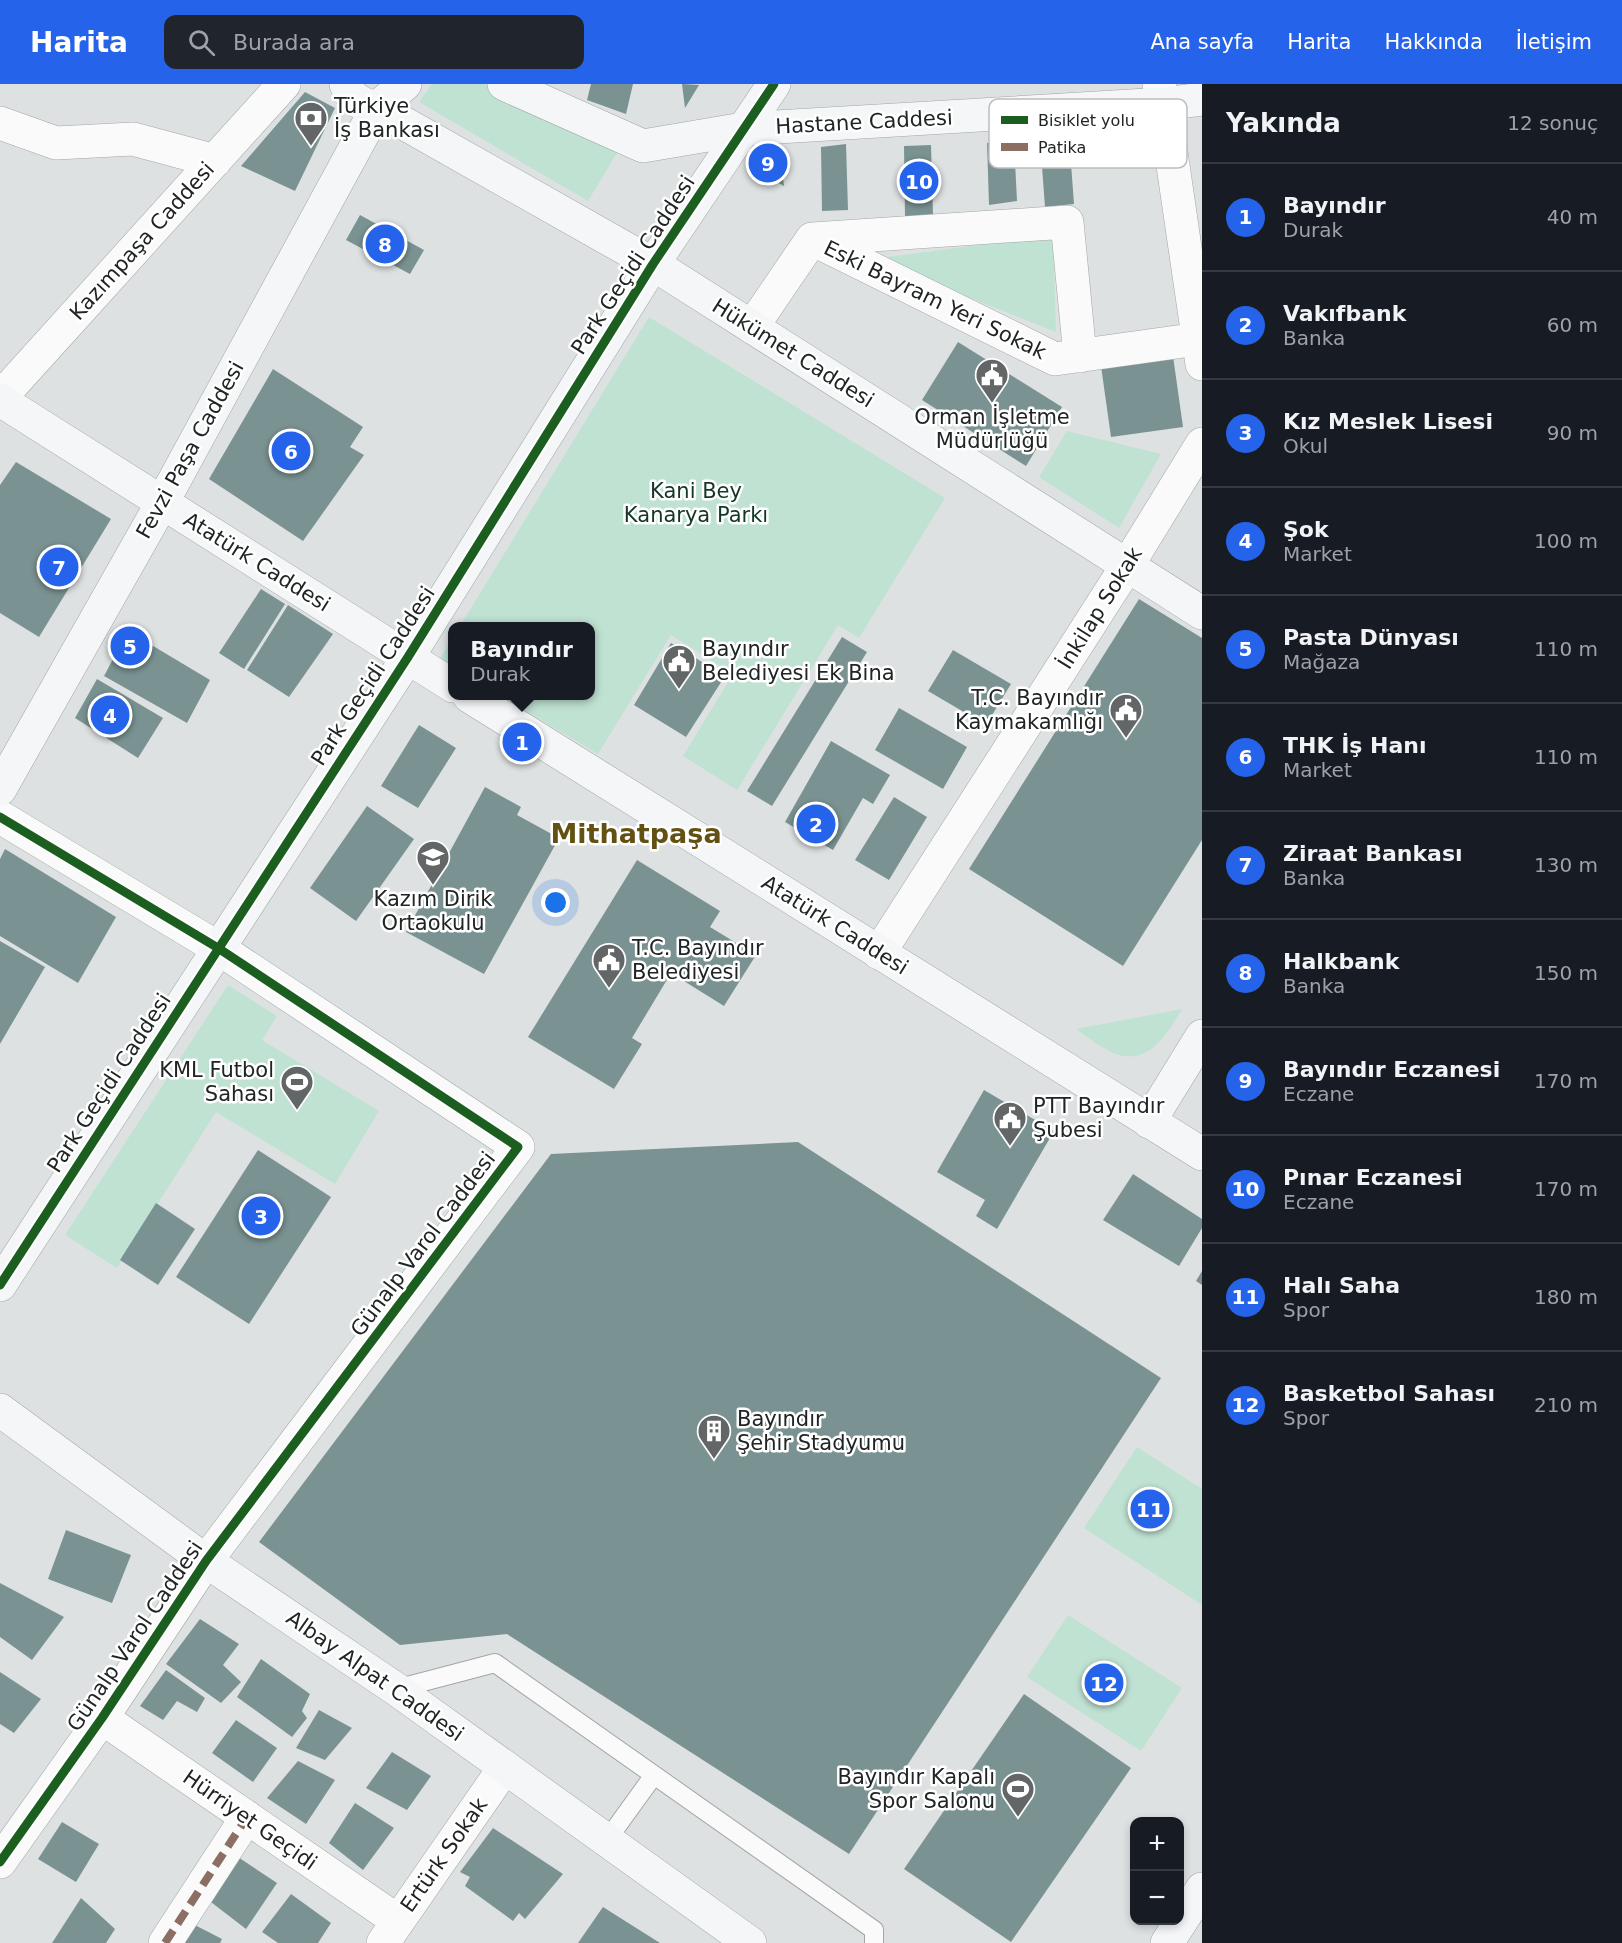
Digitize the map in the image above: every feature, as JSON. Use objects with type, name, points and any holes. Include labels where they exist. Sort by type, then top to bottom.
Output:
[{"type":"street","name":"Kazımpaşa Caddesi","points":[[0,398],[284,84]]},
{"type":"street","name":"Hükümet Caddesi","points":[[346,84],[348,92],[359,103],[376,108],[653,264],[1202,613]]},
{"type":"street","points":[[376,108],[405,84]]},
{"type":"street","name":"Hastane Caddesi","points":[[504,84],[643,146],[743,129],[989,108]]},
{"type":"street","name":"Park Geçidi Caddesi","points":[[0,1285],[408,657],[653,264],[774,84]]},
{"type":"street","name":"Hastane Caddesi","points":[[1101,99],[1161,94],[1202,99]]},
{"type":"street","name":"Fevzi Paşa Caddesi","points":[[0,789],[162,503],[376,108]]},
{"type":"street","points":[[0,123],[56,144],[133,140],[215,160]]},
{"type":"street","points":[[1172,168],[1200,352]]},
{"type":"street","points":[[812,239],[1067,222],[1080,356]]},
{"type":"street","name":"Eski Bayram Yeri Sokak","points":[[752,327],[812,239],[1055,359],[1200,352]]},
{"type":"street","name":"Atatürk Caddesi","points":[[0,398],[448,683]]},
{"type":"street","name":"İnkilap Sokak","points":[[879,952],[1127,566],[1202,444]]},
{"type":"street","name":"Atatürk Caddesi","points":[[475,700],[1202,1155]]},
{"type":"street","name":"Günalp Varol Caddesi","points":[[0,817],[218,948],[518,1148],[206,1561],[102,1718],[0,1862]]},
{"type":"street","points":[[1149,1122],[1202,1036]]},
{"type":"street","name":"Albay Alpat Caddesi","points":[[0,1410],[206,1561],[396,1689],[750,1943]]},
{"type":"street","name":"Hürriyet Geçidi","points":[[102,1718],[247,1817],[390,1932]]},
{"type":"street","name":"Ertürk Sokak","points":[[390,1932],[505,1767]]},
{"type":"street","points":[[165,1943],[247,1817]]},
{"type":"street","points":[[1167,1943],[1202,1889]]},
{"type":"lane","points":[[396,1689],[495,1663],[874,1930],[874,1943]]},
{"type":"lane","points":[[607,1840],[654,1775]]},
{"type":"green space","points":[[432,84],[485,84],[620,148],[588,201],[419,102]]},
{"type":"green space","points":[[1053,235],[1056,332],[872,259]]},
{"type":"green space","name":"Kani Bey Kanarya Parkı","points":[[649,317],[945,498],[859,638],[838,625],[737,790],[683,756],[733,674],[671,635],[598,754],[508,700],[595,700],[595,622],[462,622]]},
{"type":"green space","points":[[1067,431],[1161,454],[1119,528],[1039,477]]},
{"type":"green space","points":[[448,645],[448,663],[440,658]]},
{"type":"green space","points":[[228,985],[277,1016],[262,1040],[379,1111],[335,1184],[216,1112],[117,1268],[65,1235]]},
{"type":"green space","points":[[1182,1009],[1170,1029],[1154,1047],[1135,1056],[1123,1056],[1111,1052],[1076,1029]]},
{"type":"green space","points":[[1137,1447],[1202,1489],[1202,1605],[1084,1528]]},
{"type":"green space","points":[[1068,1615],[1182,1688],[1141,1751],[1027,1677]]},
{"type":"building","points":[[591,84],[633,84],[626,114],[587,100]]},
{"type":"building","points":[[682,84],[699,85],[685,108]]},
{"type":"building","points":[[305,92],[335,108],[295,191],[241,166]]},
{"type":"building","points":[[987,143],[989,143],[989,168],[1015,168],[1017,201],[989,205]]},
{"type":"building","points":[[846,144],[848,210],[822,211],[821,147]]},
{"type":"building","points":[[931,145],[933,215],[905,217],[904,146]]},
{"type":"building","points":[[779,146],[784,186],[747,165],[756,149]]},
{"type":"building","points":[[1042,168],[1071,168],[1074,204],[1045,207]]},
{"type":"building","points":[[360,215],[424,250],[410,274],[346,240]]},
{"type":"building","name":"Orman İşletme Müdürlüğü","points":[[958,342],[1062,407],[1026,466],[922,400]]},
{"type":"building","points":[[1173,356],[1183,427],[1111,437],[1101,366]]},
{"type":"building","points":[[273,369],[363,427],[350,447],[364,455],[303,541],[209,479]]},
{"type":"building","points":[[16,462],[111,519],[39,637],[0,613],[0,485]]},
{"type":"building","points":[[261,589],[285,604],[244,669],[219,653]]},
{"type":"building","name":"T.C. Bayındır Kaymakamlığı","points":[[1139,599],[1202,638],[1202,840],[1123,966],[969,869]]},
{"type":"building","points":[[288,605],[333,634],[289,697],[247,670]]},
{"type":"building","points":[[128,631],[210,680],[187,723],[104,676]]},
{"type":"building","points":[[842,637],[867,652],[772,806],[747,791]]},
{"type":"building","name":"Bayındır Belediyesi Ek Bina","points":[[671,643],[725,676],[686,737],[634,705]]},
{"type":"building","points":[[953,650],[1011,684],[986,725],[928,691]]},
{"type":"building","points":[[97,679],[163,718],[138,758],[75,718]]},
{"type":"building","points":[[899,708],[967,747],[943,789],[875,750]]},
{"type":"building","points":[[419,725],[456,748],[418,808],[381,786]]},
{"type":"building","points":[[831,741],[890,775],[873,804],[863,798],[833,850],[785,822]]},
{"type":"building","points":[[485,787],[521,807],[517,815],[559,838],[484,974],[406,932]]},
{"type":"building","points":[[894,797],[927,817],[889,880],[855,860]]},
{"type":"building","points":[[367,806],[414,839],[356,921],[310,888]]},
{"type":"building","points":[[5,849],[116,917],[78,983],[0,936],[0,859]]},
{"type":"building","name":"T.C. Bayındır Belediyesi","points":[[637,860],[720,911],[710,927],[756,955],[724,1006],[671,973],[632,1038],[642,1044],[614,1089],[528,1037]]},
{"type":"building","points":[[0,941],[45,967],[0,1044]]},
{"type":"building","points":[[984,1090],[1054,1131],[997,1229],[976,1216],[985,1200],[937,1172]]},
{"type":"building","name":"Bayındır Şehir Stadyumu","points":[[798,1142],[1161,1378],[849,1854],[507,1634],[400,1645],[259,1542],[551,1154]]},
{"type":"building","points":[[258,1150],[331,1197],[249,1324],[176,1277]]},
{"type":"building","points":[[1133,1174],[1202,1219],[1202,1228],[1179,1266],[1103,1220]]},
{"type":"building","points":[[156,1203],[195,1229],[158,1285],[120,1260]]},
{"type":"building","points":[[1202,1271],[1202,1285],[1196,1281]]},
{"type":"building","points":[[66,1530],[131,1555],[112,1603],[48,1579]]},
{"type":"building","points":[[0,1583],[64,1617],[32,1660],[0,1637]]},
{"type":"building","points":[[200,1619],[239,1644],[223,1665],[241,1682],[221,1703],[166,1664]]},
{"type":"building","points":[[261,1659],[310,1694],[302,1711],[307,1718],[292,1737],[237,1697]]},
{"type":"building","points":[[166,1670],[205,1698],[197,1712],[177,1701],[163,1720],[140,1706]]},
{"type":"building","points":[[0,1672],[41,1699],[14,1733],[0,1724]]},
{"type":"building","name":"Bayındır Kapalı Spor Salonu","points":[[1024,1694],[1131,1768],[1011,1942],[904,1869]]},
{"type":"building","points":[[319,1710],[352,1728],[325,1760],[296,1748]]},
{"type":"building","points":[[236,1720],[277,1748],[253,1782],[212,1753]]},
{"type":"building","points":[[392,1752],[431,1776],[407,1810],[366,1788]]},
{"type":"building","points":[[298,1761],[335,1780],[306,1824],[267,1798]]},
{"type":"building","points":[[355,1803],[394,1828],[363,1870],[329,1843]]},
{"type":"building","points":[[62,1822],[99,1844],[76,1882],[38,1859]]},
{"type":"building","points":[[493,1828],[563,1874],[525,1919],[519,1913],[513,1921],[465,1886],[470,1877],[460,1872]]},
{"type":"building","points":[[235,1855],[277,1883],[246,1929],[207,1899]]},
{"type":"building","points":[[291,1894],[331,1923],[318,1943],[278,1943],[262,1932]]},
{"type":"building","points":[[81,1898],[115,1929],[106,1943],[52,1943]]},
{"type":"building","points":[[603,1907],[660,1943],[578,1943]]},
{"type":"building","points":[[187,1921],[222,1939],[220,1943],[174,1943]]},
{"type":"marked path","points":[[165,1943],[247,1817]]},
{"type":"cycle path","points":[[0,1285],[408,657],[653,264],[774,84]]},
{"type":"cycle path","points":[[0,817],[218,948],[518,1147],[206,1561],[102,1718],[0,1862]]},
{"type":"place","name":"Türkiye İş Bankası","points":[[311,147]]},
{"type":"place","name":"Bayındır Eczanesi","points":[[768,163]]},
{"type":"place","name":"Pınar Eczanesi","points":[[919,181]]},
{"type":"place","name":"Halkbank","points":[[385,244]]},
{"type":"place","name":"Orman İşletme Müdürlüğü","points":[[992,404]]},
{"type":"place","name":"THK İş Hanı","points":[[291,451]]},
{"type":"place","name":"Ziraat Bankası","points":[[59,567]]},
{"type":"place","name":"Pasta Dünyası","points":[[130,646]]},
{"type":"place","name":"Bayındır Belediyesi Ek Bina","points":[[679,690]]},
{"type":"place","name":"Şok","points":[[110,715]]},
{"type":"place","name":"T.C. Bayındır Kaymakamlığı","points":[[1126,739]]},
{"type":"place","name":"Bayındır","points":[[522,742]]},
{"type":"place","name":"Vakıfbank","points":[[816,824]]},
{"type":"place","name":"Kazım Dirik Ortaokulu","points":[[433,886]]},
{"type":"place","name":"T.C. Bayındır Belediyesi","points":[[609,989]]},
{"type":"place","name":"KML Futbol Sahası","points":[[297,1111]]},
{"type":"place","name":"PTT Bayındır Şubesi","points":[[1010,1147]]},
{"type":"place","name":"Kız Meslek Lisesi","points":[[261,1216]]},
{"type":"place","name":"Bayındır Şehir Stadyumu","points":[[714,1460]]},
{"type":"place","name":"Halı Saha","points":[[1150,1509]]},
{"type":"place","name":"Basketbol Sahası","points":[[1104,1683]]},
{"type":"place","name":"Bayındır Kapalı Spor Salonu","points":[[1018,1818]]},
{"type":"district","name":"Mithatpaşa","points":[[636,833]]}]
